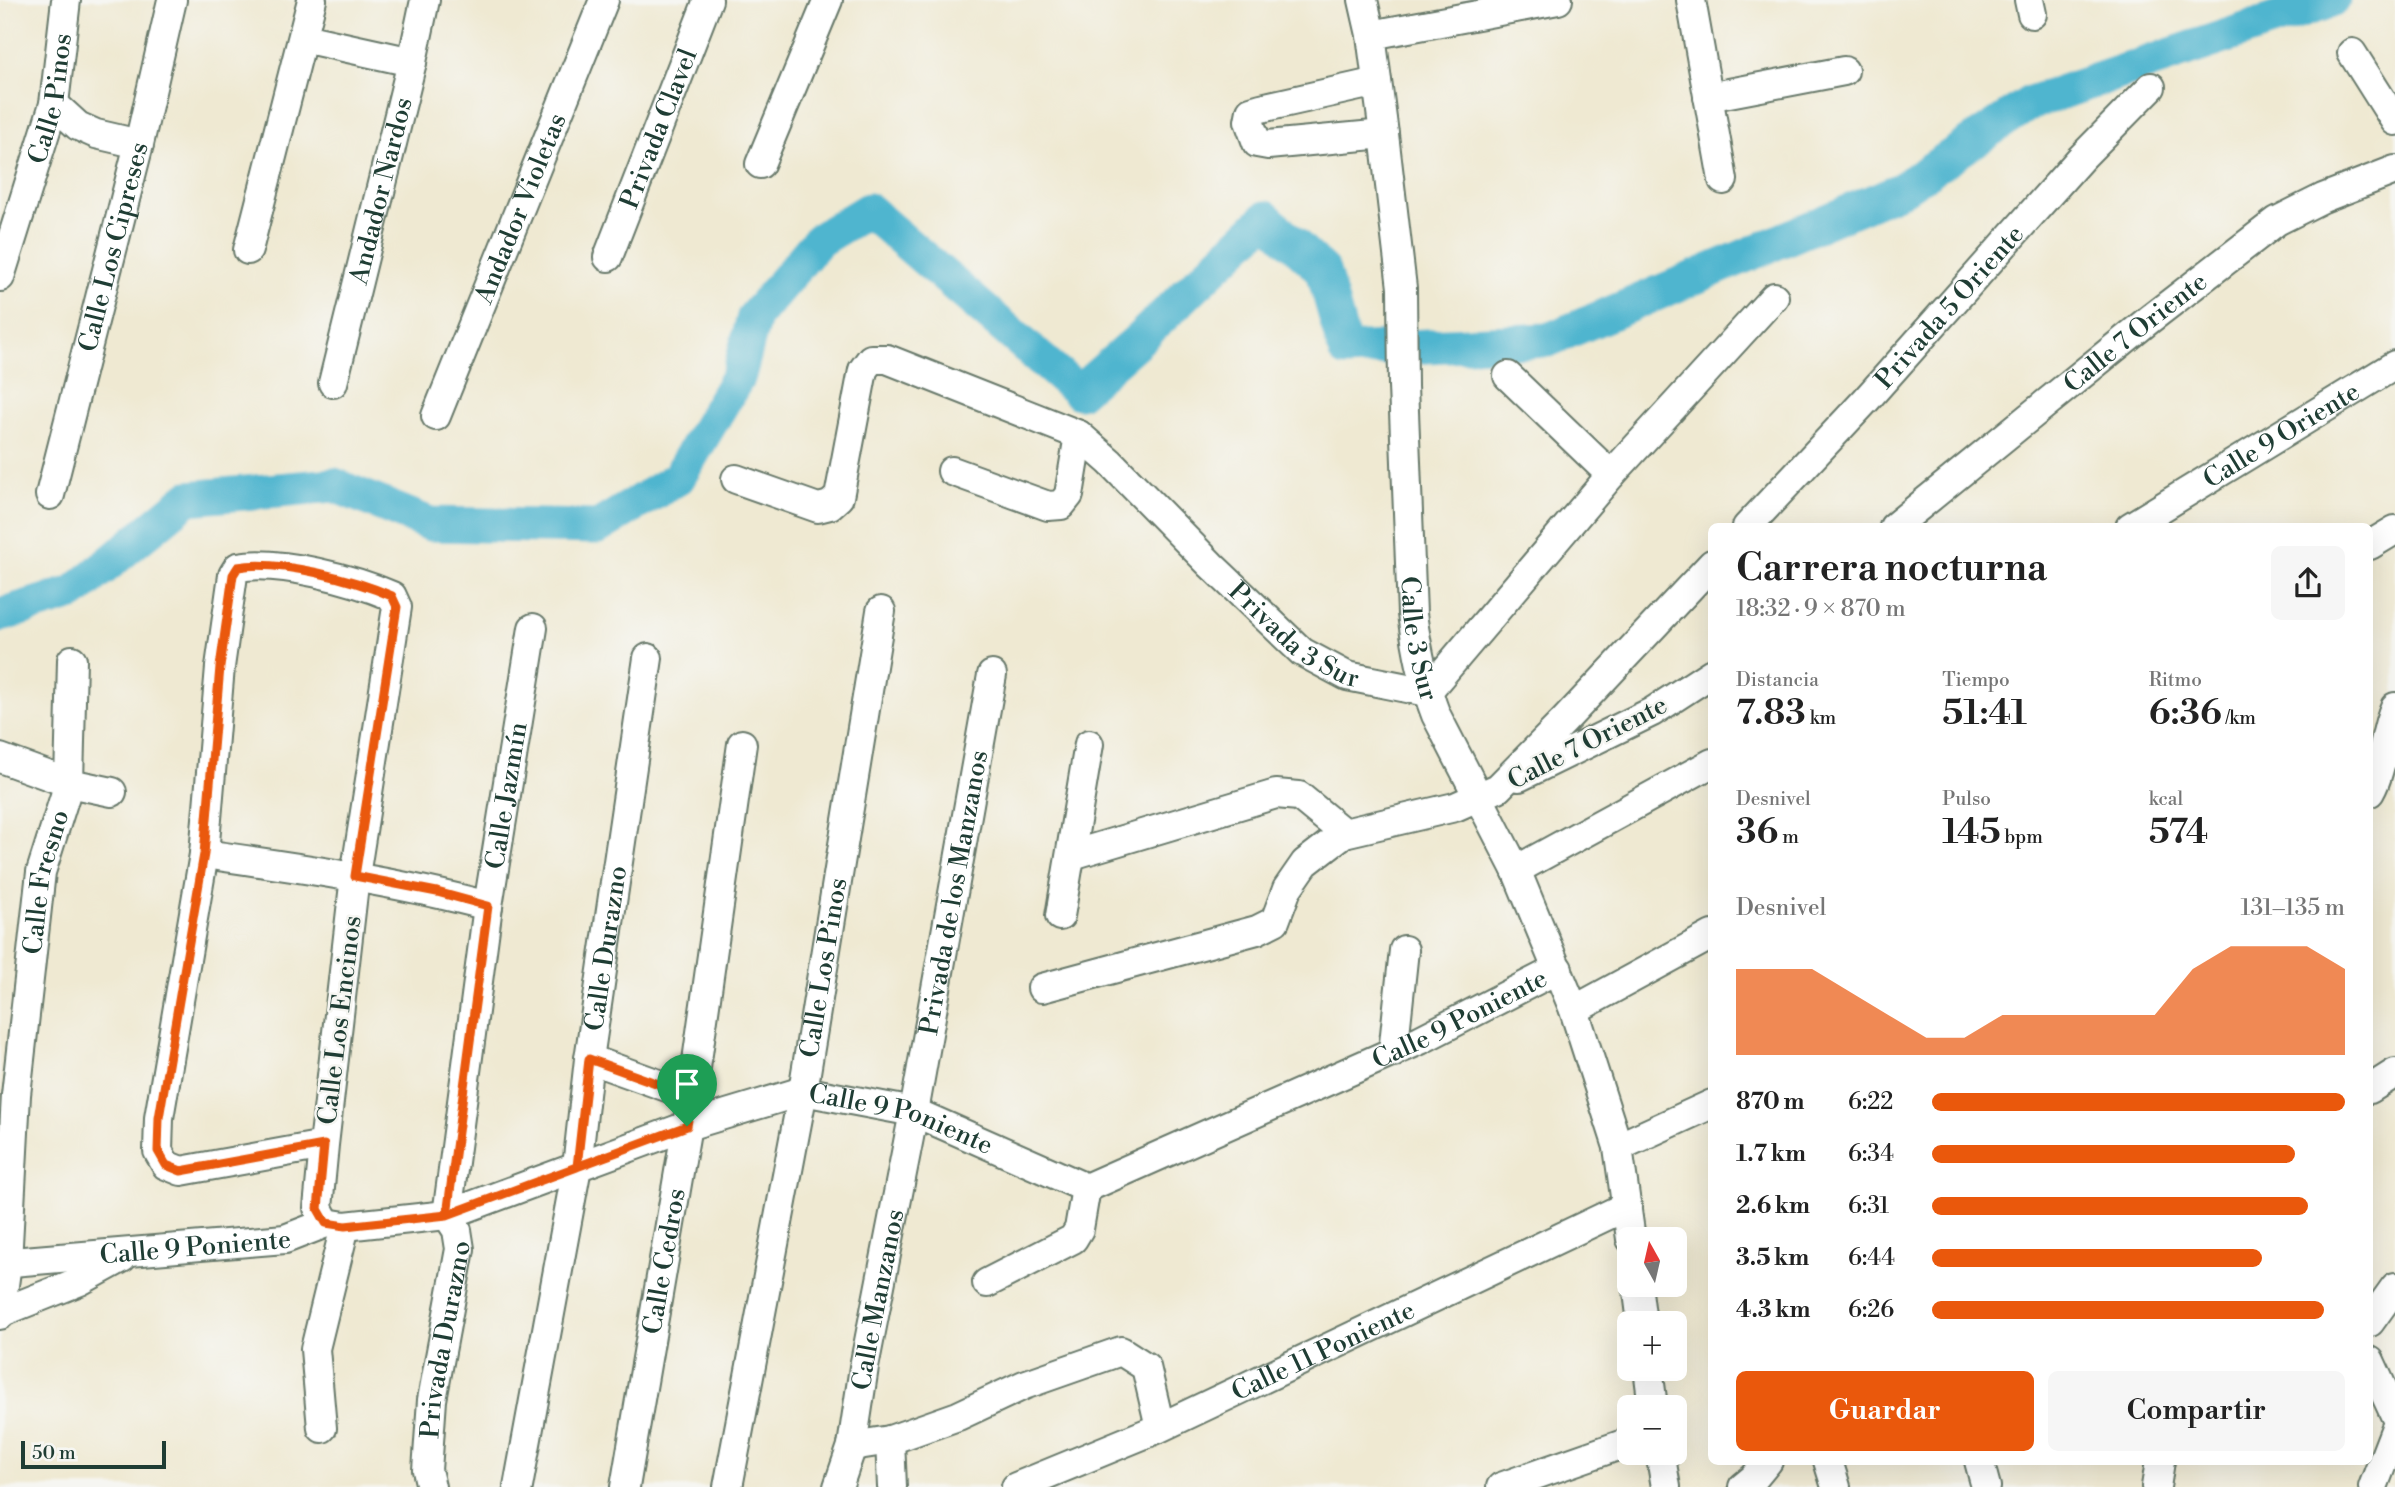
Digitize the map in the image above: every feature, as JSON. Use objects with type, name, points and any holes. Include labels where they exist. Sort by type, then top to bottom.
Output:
[{"type":"street","name":"Calle Pinos","points":[[0,277],[12,194],[54,104],[66,0]]},
{"type":"street","name":"Calle Los Cipreses","points":[[50,495],[139,144],[172,0]]},
{"type":"street","points":[[248,250],[312,0]]},
{"type":"street","name":"Andador Nardos","points":[[333,383],[425,0]]},
{"type":"street","name":"Andador Violetas","points":[[436,416],[604,0]]},
{"type":"street","name":"Privada Clavel","points":[[608,257],[708,0]]},
{"type":"street","points":[[760,164],[828,0]]},
{"type":"street","name":"Calle 3 Sur","points":[[1363,0],[1371,35],[1402,288],[1412,614],[1418,652],[1427,692],[1436,715],[1489,792],[1516,870],[1574,1010],[1618,1147],[1630,1227]]},
{"type":"street","points":[[1371,35],[1558,0]]},
{"type":"street","points":[[1691,0],[1723,180]]},
{"type":"street","points":[[303,38],[412,62]]},
{"type":"street","points":[[2352,53],[2395,121]]},
{"type":"street","points":[[1708,97],[1844,71]]},
{"type":"street","points":[[1377,82],[1251,111],[1249,121],[1257,144],[1384,134]]},
{"type":"street","name":"Privada 5 Oriente","points":[[1751,523],[1866,400],[2081,158],[2151,87]]},
{"type":"street","points":[[54,104],[78,126],[96,134],[139,144]]},
{"type":"street","name":"Calle 7 Oriente","points":[[1899,523],[2150,319],[2277,221],[2323,198],[2395,170]]},
{"type":"street","points":[[1427,692],[1611,475],[1774,297]]},
{"type":"street","name":"Privada 3 Sur","points":[[736,479],[818,508],[830,505],[839,497],[863,370],[871,359],[887,359],[1079,435],[1110,462],[1211,565],[1302,652],[1347,676],[1427,692]]},
{"type":"street","name":"Calle 9 Oriente","points":[[2137,523],[2395,365]]},
{"type":"street","points":[[1508,376],[1611,475]]},
{"type":"street","points":[[952,471],[1048,506],[1061,505],[1069,495],[1079,435]]},
{"type":"street","points":[[2373,543],[2395,530]]},
{"type":"street","name":"Calle Los Encinos","points":[[204,854],[220,667],[233,575],[238,567],[255,564],[308,572],[392,596],[397,607],[355,876],[318,1209],[335,1225]]},
{"type":"street","points":[[1489,792],[1564,722],[1708,568]]},
{"type":"street","name":"Calle Los Pinos","points":[[728,1487],[803,1091],[881,611]]},
{"type":"street","name":"Calle Jazmín","points":[[447,1215],[488,906],[533,628]]},
{"type":"street","name":"Calle Durazno","points":[[518,1487],[577,1167],[589,1059],[648,658]]},
{"type":"street","name":"Calle Fresno","points":[[0,1314],[16,1095],[41,872],[69,783],[72,660]]},
{"type":"street","name":"Privada de los Manzanos","points":[[914,1112],[992,675]]},
{"type":"street","name":"Calle 7 Oriente","points":[[1344,833],[1455,807],[1652,712],[1708,676]]},
{"type":"street","points":[[2373,784],[2387,720]]},
{"type":"street","name":"Calle Cedros","points":[[625,1487],[692,1096],[742,744]]},
{"type":"street","points":[[1060,916],[1088,744]]},
{"type":"street","points":[[0,758],[69,783],[112,792]]},
{"type":"street","points":[[1516,870],[1708,765]]},
{"type":"street","points":[[1042,988],[1257,930],[1275,921],[1287,889],[1305,863],[1344,833],[1299,796],[1276,794],[1072,855]]},
{"type":"street","points":[[324,1145],[181,1171],[166,1165],[158,1151],[161,1095],[204,854],[355,876],[437,892],[488,906]]},
{"type":"street","points":[[1574,1010],[1708,937]]},
{"type":"street","points":[[1393,1052],[1404,950]]},
{"type":"street","name":"Calle 9 Poniente","points":[[4,1263],[285,1239],[335,1225],[447,1215],[687,1126],[803,1091],[914,1112],[1086,1188],[1393,1052],[1558,969]]},
{"type":"street","points":[[589,1059],[692,1096]]},
{"type":"street","points":[[2373,1087],[2395,1073]]},
{"type":"street","points":[[1618,1147],[1708,1106]]},
{"type":"street","name":"Calle Manzanos","points":[[838,1487],[852,1446],[863,1367],[914,1112]]},
{"type":"street","points":[[987,1283],[1073,1239],[1079,1229],[1086,1188]]},
{"type":"street","name":"Calle 11 Poniente","points":[[1016,1487],[1160,1427],[1627,1206]]},
{"type":"street","name":"Privada Durazno","points":[[429,1478],[432,1400],[460,1249],[457,1230],[447,1215]]},
{"type":"street","points":[[322,1428],[315,1349],[335,1225]]},
{"type":"street","points":[[0,1314],[80,1281],[133,1252]]},
{"type":"street","points":[[2373,1318],[2395,1287]]},
{"type":"street","points":[[852,1446],[890,1440],[958,1416],[1024,1385],[1121,1351],[1146,1367],[1160,1427]]},
{"type":"street","points":[[2373,1367],[2395,1415]]},
{"type":"street","points":[[2373,1487],[2395,1430]]},
{"type":"street","points":[[890,1440],[892,1487]]},
{"type":"street","points":[[1502,1487],[1617,1446]]},
{"type":"street","points":[[1662,1465],[1666,1487]]},
{"type":"street","points":[[1743,1487],[1765,1465]]},
{"type":"street","points":[[1829,1465],[1836,1487]]},
{"type":"street","points":[[1980,1465],[1986,1487]]},
{"type":"street","points":[[2156,1487],[2159,1465]]},
{"type":"waterway","points":[[0,615],[73,593],[188,498],[334,485],[430,524],[598,527],[678,478],[739,375],[754,317],[819,240],[868,210],[1079,392],[1136,342],[1266,218],[1323,271],[1345,350],[1548,340],[1902,189],[2030,103],[2333,0]]},
{"type":"route","points":[[687,1126],[577,1167],[447,1215],[488,906],[437,892],[355,876],[397,607],[392,596],[375,589],[308,572],[255,564],[238,567],[233,575],[220,667],[204,854],[161,1095],[158,1151],[166,1165],[181,1171],[324,1145],[318,1209],[326,1223],[345,1226],[447,1215],[512,1191],[577,1167],[589,1059],[692,1096],[687,1126]]}]
